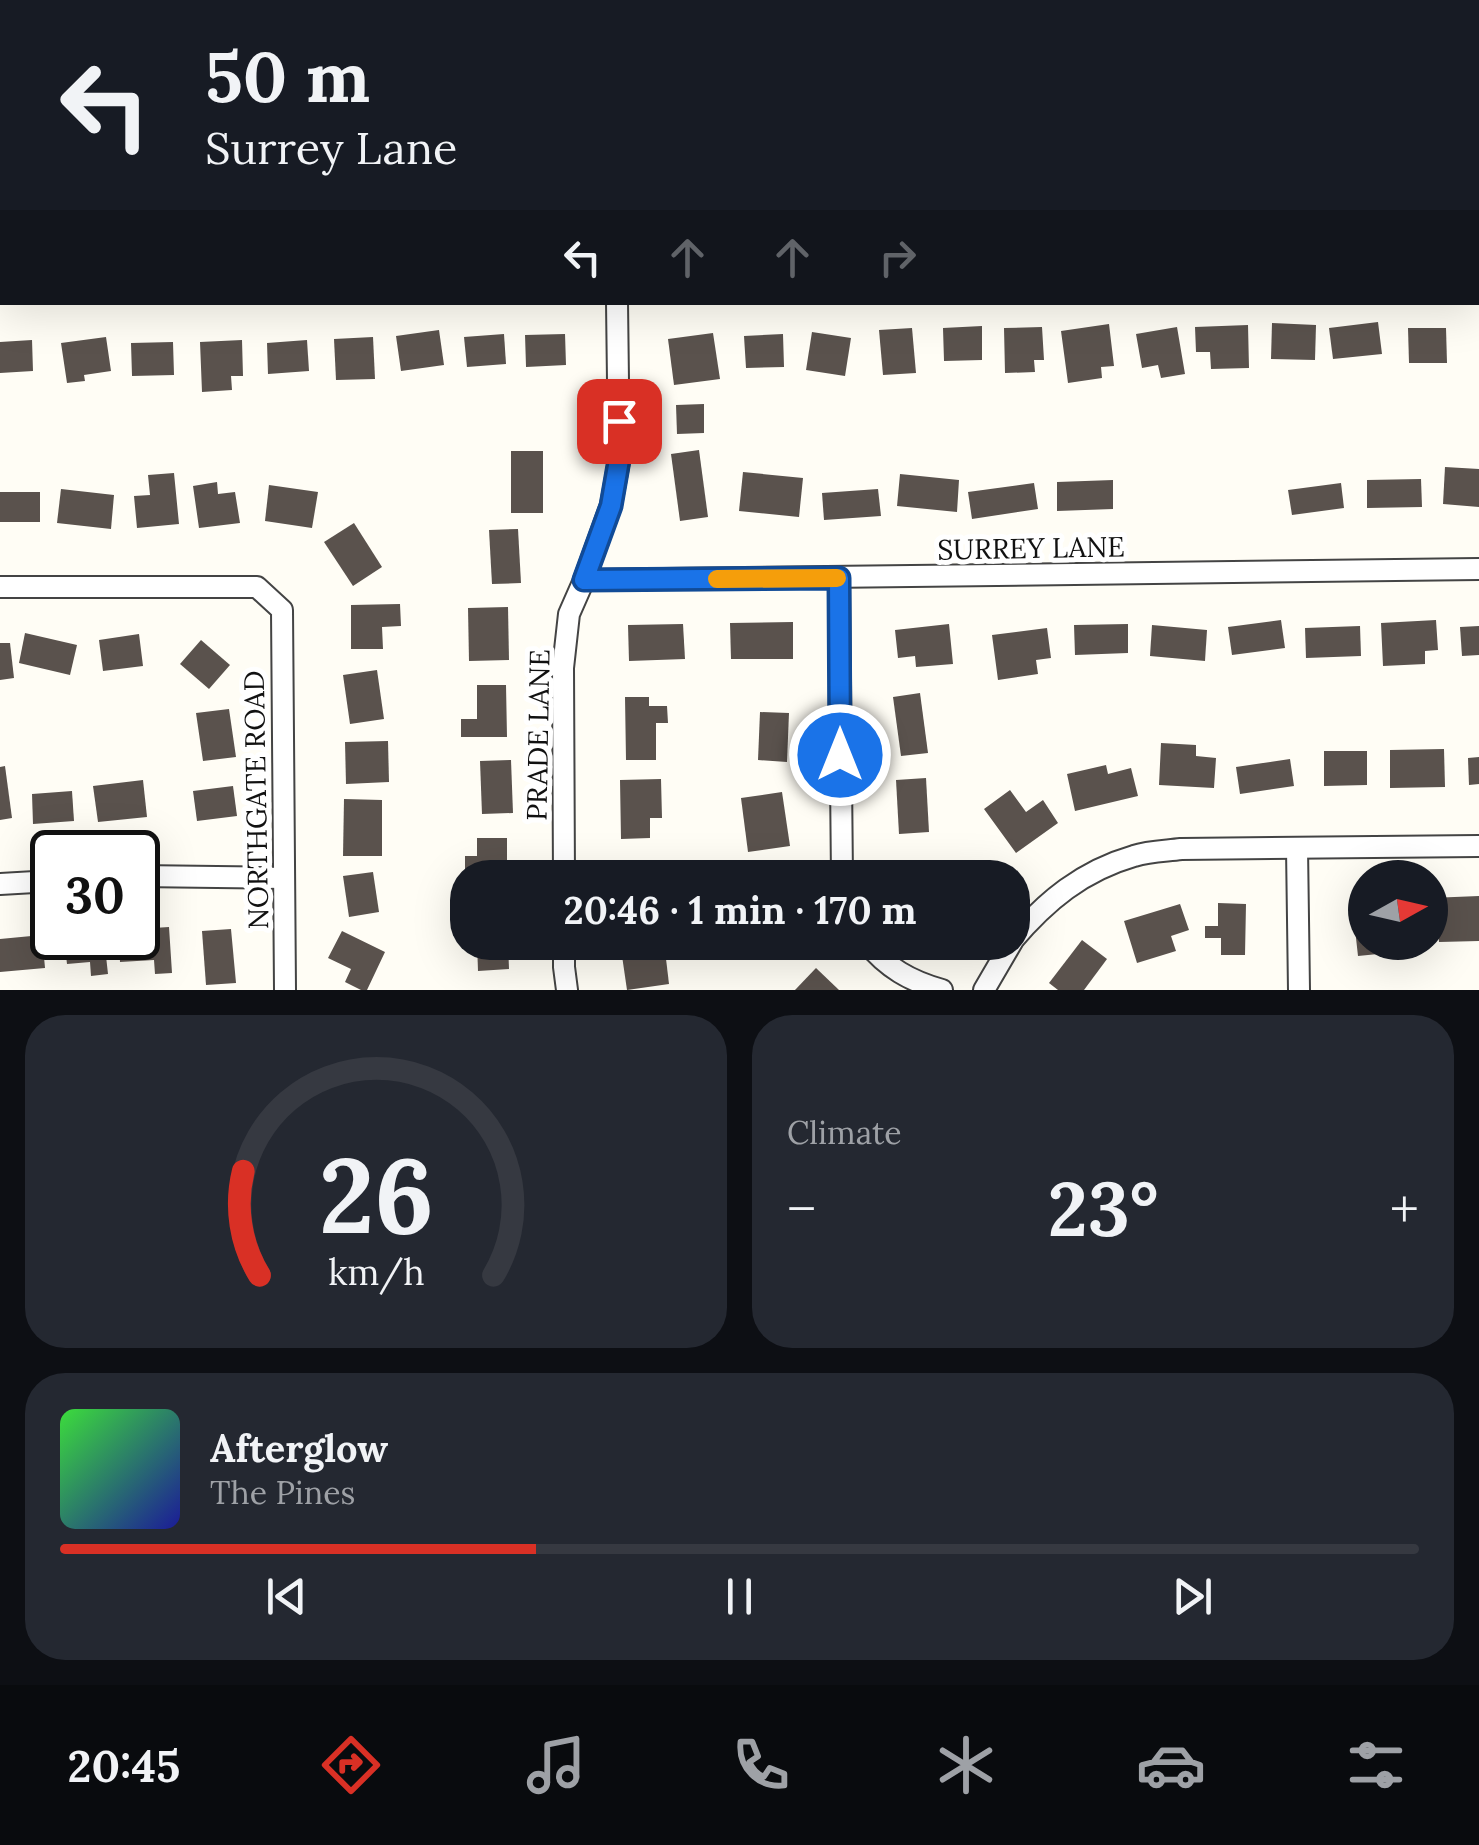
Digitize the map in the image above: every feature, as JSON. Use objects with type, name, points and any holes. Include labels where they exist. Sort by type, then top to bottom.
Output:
[{"type":"street","name":"PRADE LANE","points":[[564,860],[563,668],[569,614],[611,506],[619,460],[618,305]]},
{"type":"street","name":"SURREY LANE","points":[[584,580],[1479,569]]},
{"type":"street","points":[[839,578],[842,860]]},
{"type":"street","name":"NORTHGATE ROAD","points":[[0,587],[257,587],[282,610],[286,990]]},
{"type":"street","points":[[1030,920],[1058,894],[1104,867],[1138,855],[1182,849],[1479,846]]},
{"type":"street","points":[[1298,848],[1300,990]]},
{"type":"street","points":[[160,876],[284,878]]},
{"type":"street","points":[[0,884],[30,882]]},
{"type":"street","points":[[564,960],[568,990]]},
{"type":"street","points":[[880,960],[896,972],[942,990]]},
{"type":"street","points":[[984,990],[1002,960]]},
{"type":"building","points":[[1378,322],[1382,354],[1333,359],[1329,328]]},
{"type":"building","points":[[1272,323],[1316,325],[1315,360],[1271,359]]},
{"type":"building","points":[[1109,324],[1114,366],[1101,367],[1102,378],[1068,383],[1061,331]]},
{"type":"building","points":[[1248,325],[1249,368],[1211,369],[1210,352],[1196,352],[1195,327]]},
{"type":"building","points":[[982,326],[982,360],[944,361],[943,328]]},
{"type":"building","points":[[1042,327],[1044,360],[1034,360],[1035,372],[1005,373],[1004,328]]},
{"type":"building","points":[[1177,327],[1185,374],[1161,378],[1158,365],[1142,368],[1136,334]]},
{"type":"building","points":[[912,328],[916,373],[883,375],[879,330]]},
{"type":"building","points":[[1408,328],[1446,328],[1447,363],[1409,363]]},
{"type":"building","points":[[439,330],[444,365],[401,371],[396,336]]},
{"type":"building","points":[[812,332],[851,338],[845,376],[806,370]]},
{"type":"building","points":[[713,333],[720,379],[674,385],[668,339]]},
{"type":"building","points":[[504,334],[506,364],[467,367],[464,337]]},
{"type":"building","points":[[565,334],[566,365],[526,367],[525,335]]},
{"type":"building","points":[[783,334],[784,367],[746,368],[744,336]]},
{"type":"building","points":[[106,337],[111,371],[84,375],[85,381],[67,383],[61,343]]},
{"type":"building","points":[[373,337],[375,379],[336,380],[334,339]]},
{"type":"building","points":[[32,340],[33,371],[0,373],[0,342]]},
{"type":"building","points":[[242,340],[243,376],[231,376],[232,390],[202,392],[200,342]]},
{"type":"building","points":[[307,340],[309,371],[268,374],[267,343]]},
{"type":"building","points":[[173,342],[174,375],[132,376],[131,343]]},
{"type":"building","points":[[704,404],[704,433],[677,434],[676,405]]},
{"type":"building","points":[[699,450],[708,517],[680,521],[671,454]]},
{"type":"building","points":[[511,451],[543,451],[543,513],[511,513]]},
{"type":"building","points":[[1445,467],[1479,469],[1479,507],[1443,504]]},
{"type":"building","points":[[743,472],[803,478],[799,517],[739,511]]},
{"type":"building","points":[[174,473],[179,524],[137,528],[134,496],[150,495],[148,475]]},
{"type":"building","points":[[900,474],[959,480],[957,512],[897,506]]},
{"type":"building","points":[[1421,479],[1422,507],[1367,508],[1367,480]]},
{"type":"building","points":[[1113,480],[1113,509],[1057,511],[1057,482]]},
{"type":"building","points":[[217,482],[218,494],[235,492],[240,523],[199,528],[193,486]]},
{"type":"building","points":[[1034,483],[1038,509],[972,519],[968,492]]},
{"type":"building","points":[[1341,483],[1344,508],[1292,515],[1288,490]]},
{"type":"building","points":[[269,485],[318,492],[312,528],[265,521]]},
{"type":"building","points":[[61,489],[114,495],[111,529],[57,523]]},
{"type":"building","points":[[878,489],[881,516],[824,520],[822,493]]},
{"type":"building","points":[[0,492],[40,492],[40,522],[0,522]]},
{"type":"building","points":[[354,523],[382,567],[353,586],[324,542]]},
{"type":"building","points":[[518,529],[521,583],[492,584],[489,530]]},
{"type":"building","points":[[400,604],[401,626],[382,627],[383,649],[351,649],[351,605]]},
{"type":"building","points":[[508,607],[509,660],[469,661],[468,608]]},
{"type":"building","points":[[1281,620],[1285,648],[1232,655],[1228,627]]},
{"type":"building","points":[[1436,620],[1438,650],[1425,651],[1425,664],[1383,666],[1381,623]]},
{"type":"building","points":[[793,622],[793,659],[731,659],[730,623]]},
{"type":"building","points":[[683,624],[685,659],[629,661],[628,625]]},
{"type":"building","points":[[949,624],[953,664],[916,667],[915,656],[898,658],[895,630]]},
{"type":"building","points":[[1128,624],[1128,653],[1075,655],[1074,625]]},
{"type":"building","points":[[1152,625],[1207,630],[1205,661],[1150,656]]},
{"type":"building","points":[[1360,626],[1361,656],[1306,658],[1305,628]]},
{"type":"building","points":[[1479,626],[1479,655],[1462,656],[1460,627]]},
{"type":"building","points":[[1047,628],[1051,658],[1036,660],[1038,674],[998,680],[992,635]]},
{"type":"building","points":[[25,633],[77,645],[70,675],[19,663]]},
{"type":"building","points":[[139,634],[143,666],[103,671],[99,640]]},
{"type":"building","points":[[201,640],[230,665],[209,689],[180,664]]},
{"type":"building","points":[[0,643],[10,643],[14,678],[0,680]]},
{"type":"building","points":[[377,670],[384,719],[350,724],[343,675]]},
{"type":"building","points":[[477,685],[506,685],[507,737],[461,737],[461,719],[477,719]]},
{"type":"building","points":[[920,693],[928,753],[901,756],[893,697]]},
{"type":"building","points":[[625,697],[649,697],[649,706],[667,706],[668,723],[656,723],[656,760],[626,760]]},
{"type":"building","points":[[229,709],[236,757],[203,761],[196,713]]},
{"type":"building","points":[[760,712],[789,713],[787,762],[758,760]]},
{"type":"building","points":[[388,741],[389,782],[346,784],[345,742]]},
{"type":"building","points":[[1161,743],[1196,745],[1196,756],[1216,758],[1214,788],[1159,785]]},
{"type":"building","points":[[1444,749],[1445,787],[1390,788],[1390,750]]},
{"type":"building","points":[[1324,751],[1367,751],[1367,785],[1324,786]]},
{"type":"building","points":[[1479,757],[1479,784],[1469,785],[1468,758]]},
{"type":"building","points":[[1290,759],[1294,786],[1240,794],[1236,767]]},
{"type":"building","points":[[511,760],[513,813],[482,814],[480,761]]},
{"type":"building","points":[[1106,765],[1108,774],[1131,768],[1138,796],[1075,811],[1067,774]]},
{"type":"building","points":[[5,766],[12,818],[0,820],[0,767]]},
{"type":"building","points":[[926,778],[929,832],[899,834],[896,780]]},
{"type":"building","points":[[661,779],[662,818],[650,818],[650,838],[621,839],[620,780]]},
{"type":"building","points":[[143,780],[147,817],[98,822],[93,786]]},
{"type":"building","points":[[233,786],[237,816],[197,821],[193,791]]},
{"type":"building","points":[[1010,790],[1026,812],[1043,800],[1058,823],[1016,853],[984,809]]},
{"type":"building","points":[[72,791],[74,821],[33,824],[32,794]]},
{"type":"building","points":[[782,792],[790,846],[748,852],[741,798]]},
{"type":"building","points":[[344,799],[382,800],[382,856],[343,856]]},
{"type":"building","points":[[477,838],[507,838],[507,860],[465,860],[465,856],[477,856]]},
{"type":"building","points":[[373,872],[379,912],[349,917],[343,876]]},
{"type":"building","points":[[1479,896],[1479,941],[1448,942],[1448,897]]},
{"type":"building","points":[[1218,903],[1246,904],[1245,955],[1221,955],[1221,938],[1205,938],[1205,926],[1218,926]]},
{"type":"building","points":[[1180,904],[1189,930],[1171,936],[1176,951],[1137,963],[1124,921]]},
{"type":"building","points":[[169,927],[172,973],[155,974],[154,960],[160,960],[160,928]]},
{"type":"building","points":[[231,929],[236,983],[206,985],[202,931]]},
{"type":"building","points":[[342,931],[385,952],[367,990],[345,982],[351,969],[328,958]]},
{"type":"building","points":[[30,936],[30,960],[44,960],[45,968],[0,972],[0,939]]},
{"type":"building","points":[[1082,940],[1107,959],[1084,990],[1058,990],[1049,983]]},
{"type":"building","points":[[67,960],[106,960],[108,974],[91,976],[90,962],[67,964]]},
{"type":"building","points":[[478,960],[509,960],[509,969],[478,971]]},
{"type":"building","points":[[623,960],[666,960],[669,984],[627,990]]},
{"type":"building","points":[[816,968],[839,990],[795,990]]},
{"type":"slow traffic","points":[[717,579],[837,578]]},
{"type":"route","points":[[619,421],[619,460],[611,506],[584,580],[839,578],[840,755]]}]
